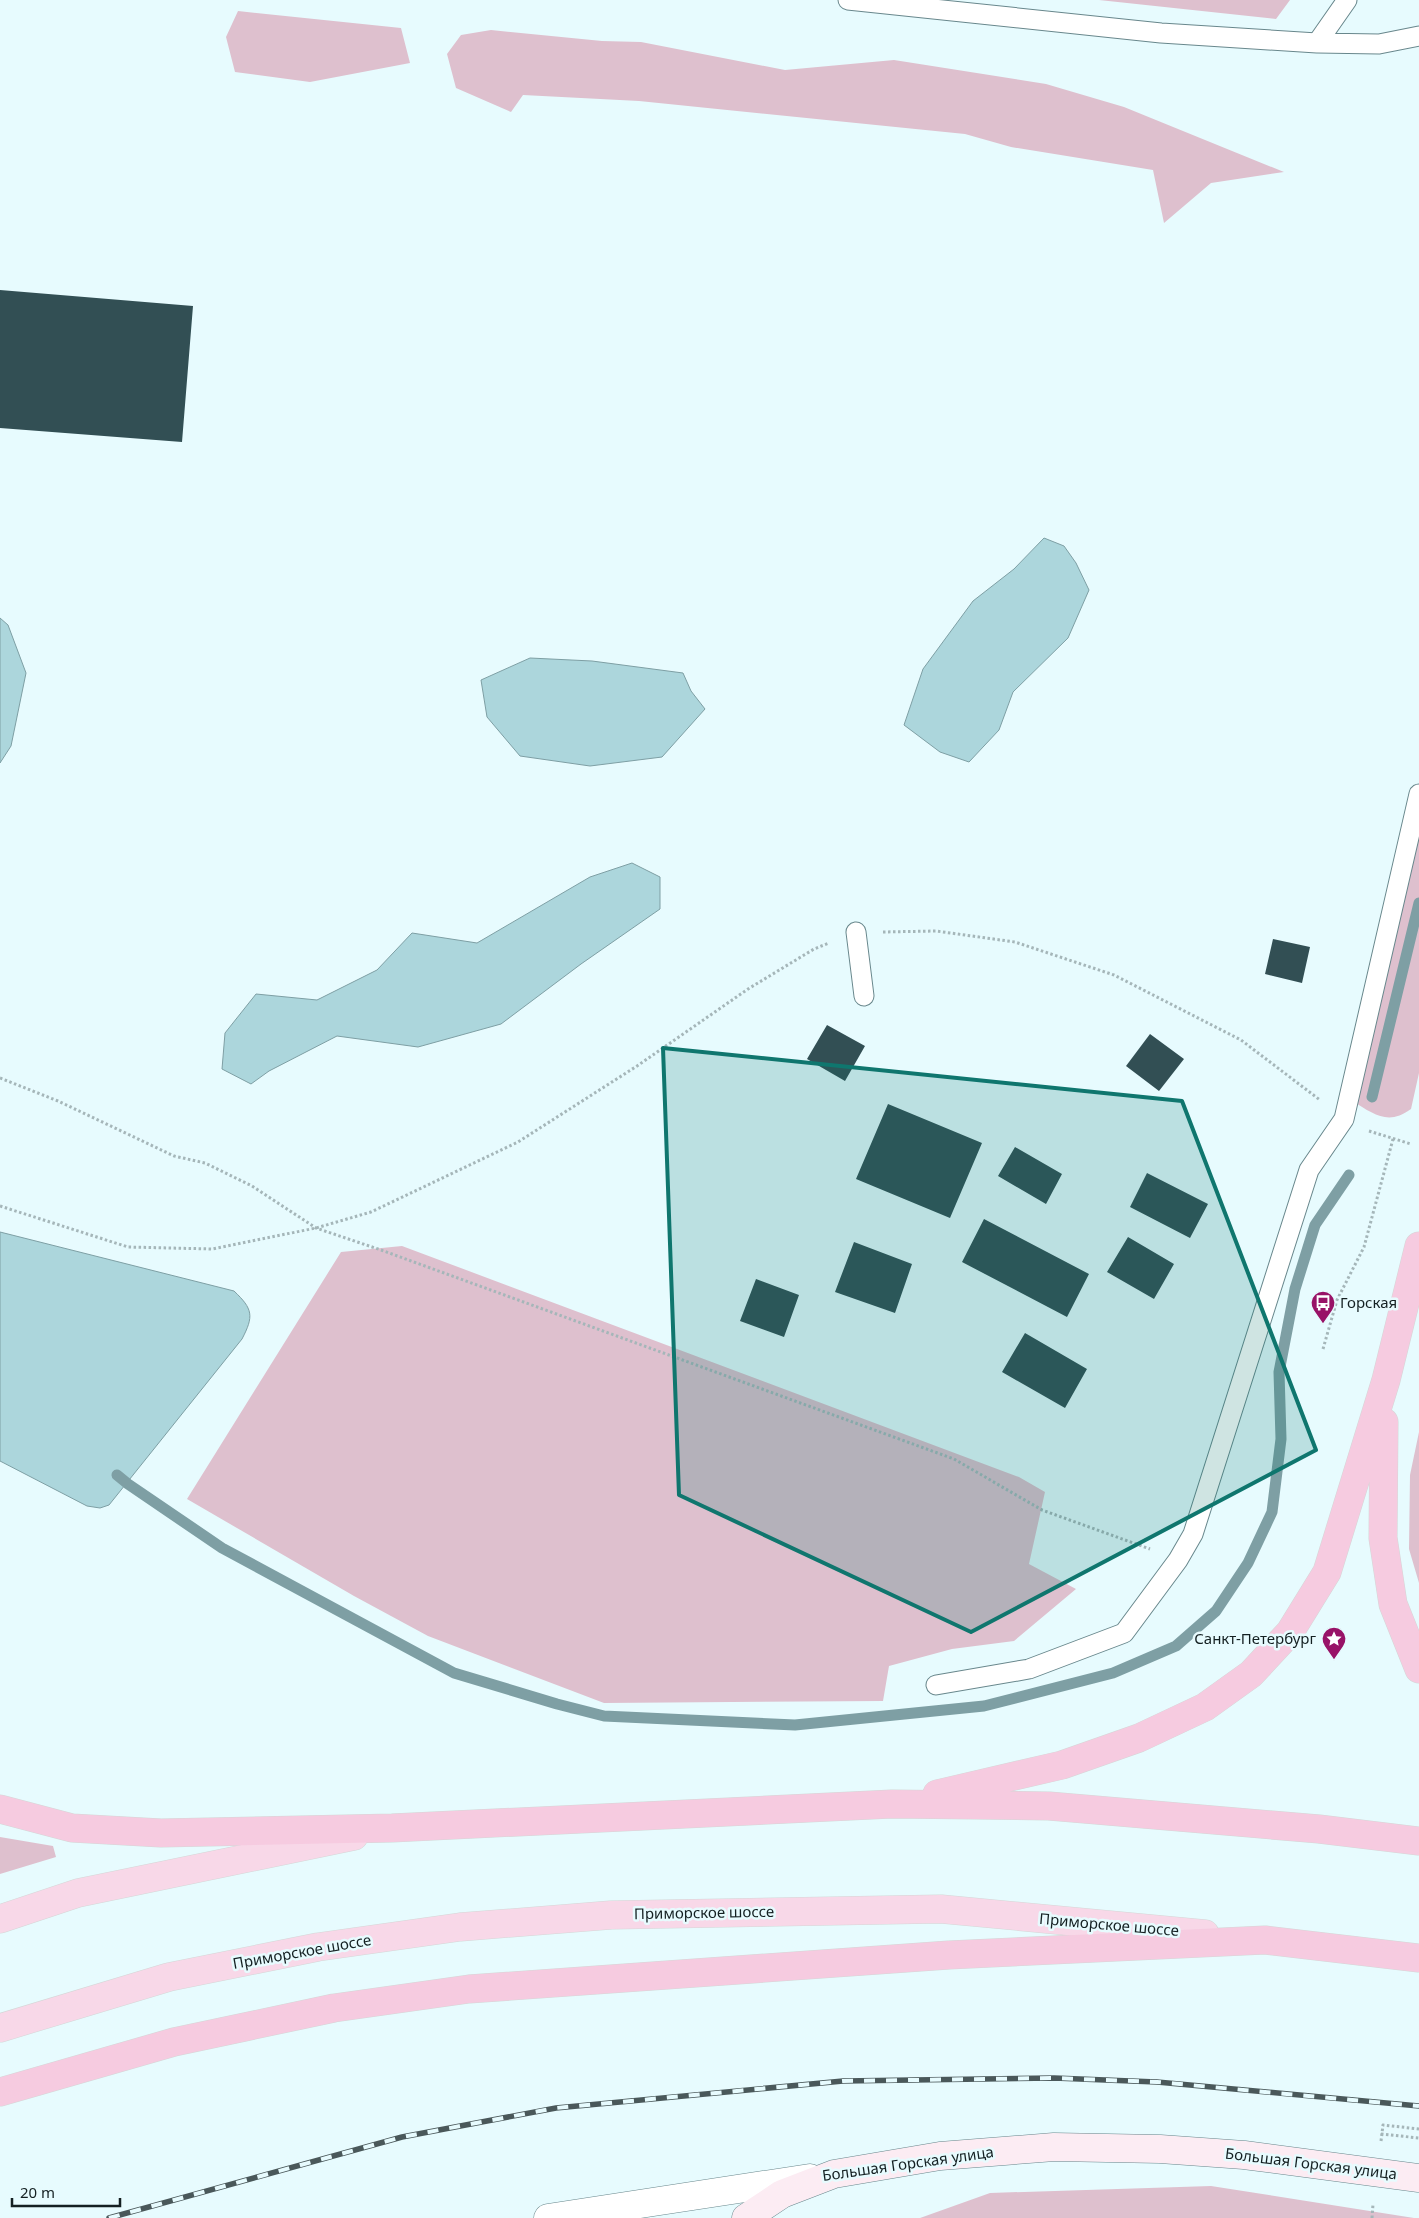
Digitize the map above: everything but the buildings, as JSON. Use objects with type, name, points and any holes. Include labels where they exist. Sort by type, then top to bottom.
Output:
[{"type":"highway","points":[[892,1804],[1042,1770],[1139,1738],[1205,1707],[1251,1674],[1290,1632],[1327,1572],[1386,1380],[1419,1246]]},
{"type":"highway","points":[[1386,1380],[1383,1458],[1383,1538],[1393,1604],[1419,1669]]},
{"type":"highway","points":[[0,1809],[72,1828],[161,1833],[392,1828],[892,1804],[1049,1806],[1319,1829],[1419,1840]]},
{"type":"highway","points":[[0,2092],[174,2042],[334,2008],[469,1989],[949,1955],[1265,1940]]},
{"type":"highway","name":"Приморское шоссе","points":[[1265,1940],[1419,1958]]},
{"type":"main road","points":[[0,1919],[78,1893],[392,1828]]},
{"type":"main road","name":"Приморское шоссе","points":[[0,2028],[169,1977],[318,1947],[460,1927],[611,1915],[941,1909],[1265,1940]]},
{"type":"main road","name":"Большая Горская улица","points":[[834,2174],[940,2156],[1054,2146],[1160,2149],[1244,2155],[1419,2178]]},
{"type":"main road","points":[[746,2218],[782,2194],[834,2174]]},
{"type":"street","name":"Большая Горская улица","points":[[548,2218],[834,2174]]},
{"type":"street","points":[[626,2206],[642,2209],[658,2218]]},
{"type":"lane","points":[[848,0],[1161,33],[1317,43],[1379,44],[1419,36]]},
{"type":"lane","points":[[1317,43],[1347,0]]},
{"type":"lane","points":[[936,1685],[1029,1669],[1124,1634],[1178,1560],[1193,1534],[1309,1170],[1344,1119],[1419,794]]},
{"type":"lane","points":[[856,932],[864,996]]},
{"type":"path","points":[[0,1206],[128,1247],[212,1249],[316,1228],[371,1212],[518,1142],[637,1066],[748,989],[814,950],[856,932],[936,931],[1014,942],[1114,975],[1241,1040],[1344,1119],[1367,1131],[1411,1144]]},
{"type":"path","points":[[0,1078],[58,1101],[174,1156],[205,1163],[252,1186],[316,1228],[954,1459],[1042,1510],[1178,1560]]},
{"type":"path","points":[[1323,1349],[1336,1300],[1364,1247],[1393,1139]]},
{"type":"path","points":[[1380,2144],[1383,2124],[1419,2129]]},
{"type":"path","points":[[1381,2134],[1419,2138]]},
{"type":"path","points":[[1372,2218],[1373,2207]]},
{"type":"highlighted area","points":[[663,1048],[1182,1101],[1316,1450],[971,1632],[679,1495]]},
{"type":"shaded area","points":[[1099,0],[1290,0],[1276,19]]},
{"type":"shaded area","points":[[238,11],[401,28],[410,63],[310,82],[235,72],[226,37]]},
{"type":"shaded area","points":[[491,30],[602,41],[641,42],[785,70],[894,60],[1046,84],[1124,107],[1284,172],[1211,183],[1164,223],[1153,170],[1011,147],[965,134],[639,101],[523,95],[511,112],[456,88],[447,54],[461,35]]},
{"type":"shaded area","points":[[1419,828],[1419,1073],[1411,1109],[1395,1117],[1388,1117],[1374,1114],[1352,1101]]},
{"type":"shaded area","points":[[402,1246],[1019,1477],[1045,1492],[1029,1564],[1076,1589],[1014,1641],[952,1649],[889,1666],[883,1701],[604,1703],[428,1636],[354,1596],[187,1499],[341,1252]]},
{"type":"shaded area","points":[[1419,1432],[1419,1583],[1409,1549],[1410,1475]]},
{"type":"shaded area","points":[[0,1837],[53,1846],[56,1857],[0,1874]]},
{"type":"shaded area","points":[[1211,2186],[1414,2218],[920,2218],[990,2193]]},
{"type":"water","points":[[1044,538],[1064,546],[1076,563],[1089,590],[1068,638],[1013,692],[999,730],[969,762],[940,752],[904,725],[923,669],[973,601],[1014,569]]},
{"type":"water","points":[[0,618],[8,625],[26,673],[11,746],[0,763]]},
{"type":"water","points":[[530,658],[592,661],[683,673],[691,691],[705,709],[662,757],[590,766],[520,756],[487,717],[481,680]]},
{"type":"water","points":[[632,863],[660,877],[660,909],[581,964],[501,1024],[418,1047],[337,1036],[269,1071],[251,1084],[222,1069],[225,1033],[256,994],[317,1000],[377,970],[412,933],[477,943],[590,877]]},
{"type":"water","points":[[0,1232],[234,1291],[245,1303],[250,1313],[242,1339],[109,1505],[100,1508],[87,1506],[0,1461]]},
{"type":"waterway","points":[[1372,1097],[1419,903]]},
{"type":"waterway","points":[[117,1475],[222,1548],[454,1673],[557,1704],[604,1716],[795,1725],[984,1706],[1113,1673],[1176,1646],[1216,1611],[1248,1563],[1272,1512],[1281,1439],[1279,1372],[1295,1289],[1315,1225],[1349,1175]]},
{"type":"railway","points":[[109,2218],[402,2137],[556,2108],[843,2081],[1054,2078],[1157,2082],[1419,2106]]},
{"type":"place","name":"Горская","points":[[1323,1324]]},
{"type":"place","name":"Санкт-Петербург","points":[[1334,1660]]}]
